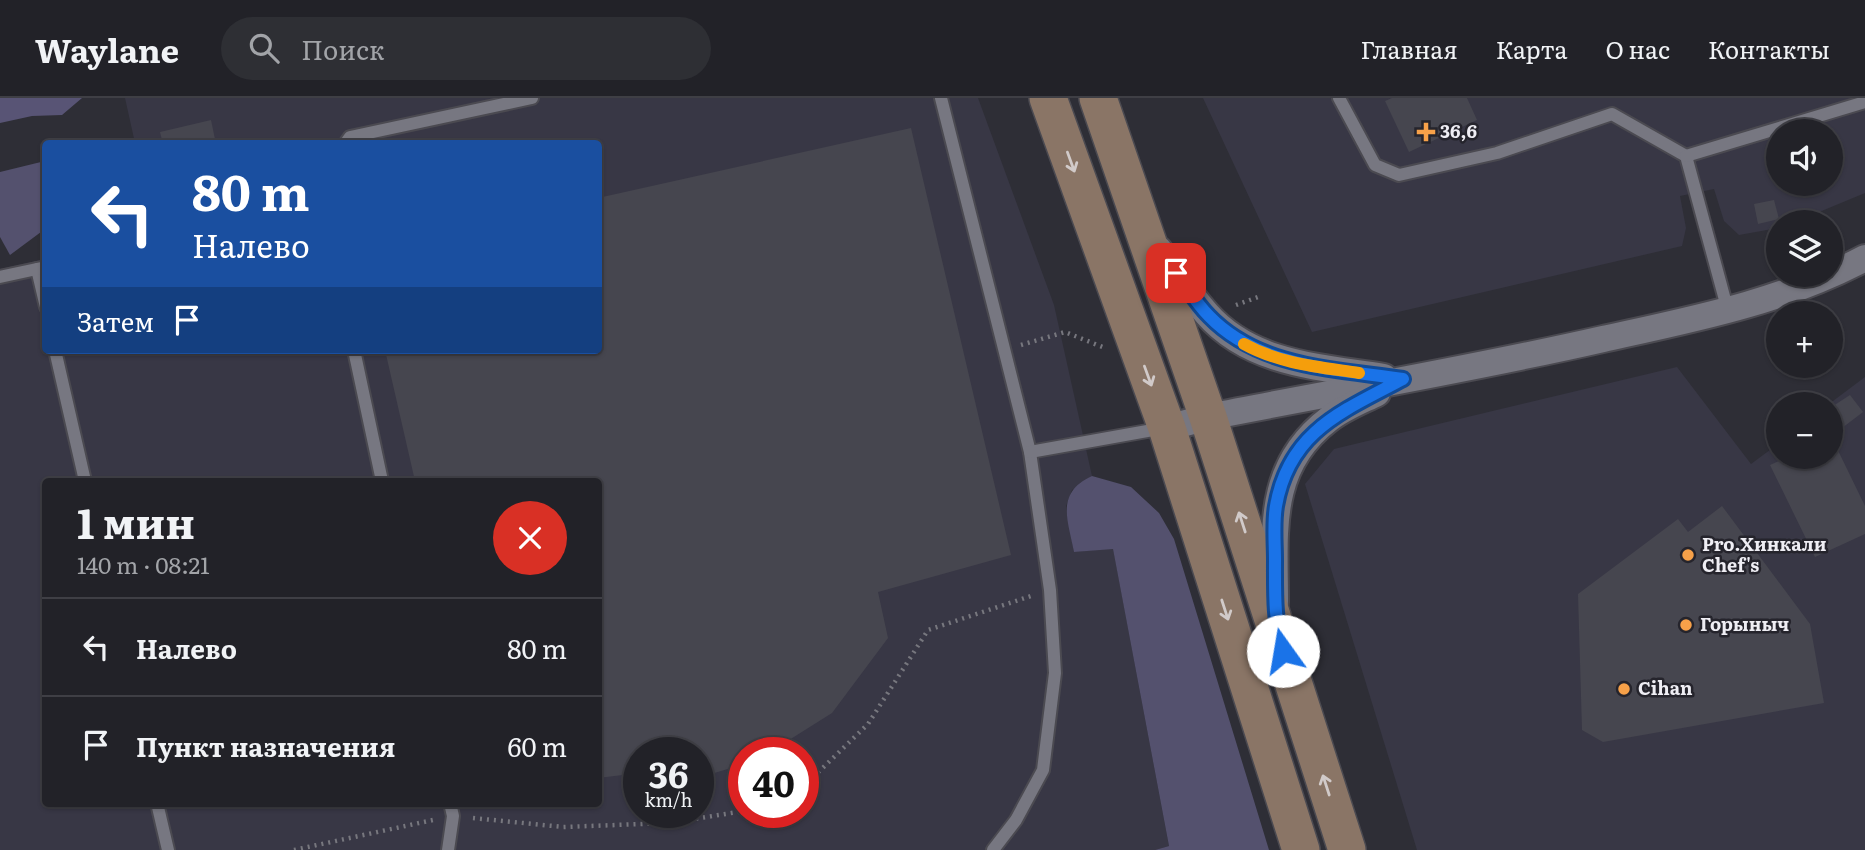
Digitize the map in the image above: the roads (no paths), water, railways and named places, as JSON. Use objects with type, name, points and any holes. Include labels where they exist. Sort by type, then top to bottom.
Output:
[{"type":"street","points":[[1048,98],[1167,428],[1299,847]]},
{"type":"street","points":[[1098,98],[1208,417],[1347,848]]},
{"type":"street","points":[[1144,231],[1208,315],[1234,338],[1261,353],[1293,363],[1403,379]]},
{"type":"street","points":[[1167,428],[1208,417],[1728,312],[1805,288],[1865,258]]},
{"type":"street","points":[[1275,627],[1275,508],[1285,472],[1302,444],[1330,418],[1403,379]]},
{"type":"lane","points":[[348,140],[350,137],[532,98]]},
{"type":"lane","points":[[941,98],[1030,452],[1050,590],[1055,673],[1043,770],[1016,820],[993,850]]},
{"type":"lane","points":[[1339,98],[1366,154],[1385,172],[1399,175],[1497,153],[1612,114],[1686,156],[1728,312]]},
{"type":"lane","points":[[1686,156],[1865,102]]},
{"type":"lane","points":[[0,277],[41,268]]},
{"type":"lane","points":[[56,354],[84,478]]},
{"type":"lane","points":[[355,354],[381,478]]},
{"type":"lane","points":[[1030,452],[1167,428]]},
{"type":"lane","points":[[158,807],[168,850]]},
{"type":"lane","points":[[448,850],[452,810]]},
{"type":"place","name":"36,6","points":[[1426,132]]},
{"type":"place","name":"Pro.Хинкали Chef's","points":[[1688,555]]},
{"type":"place","name":"Горыныч","points":[[1686,625]]},
{"type":"place","name":"Cihan","points":[[1624,689]]}]
